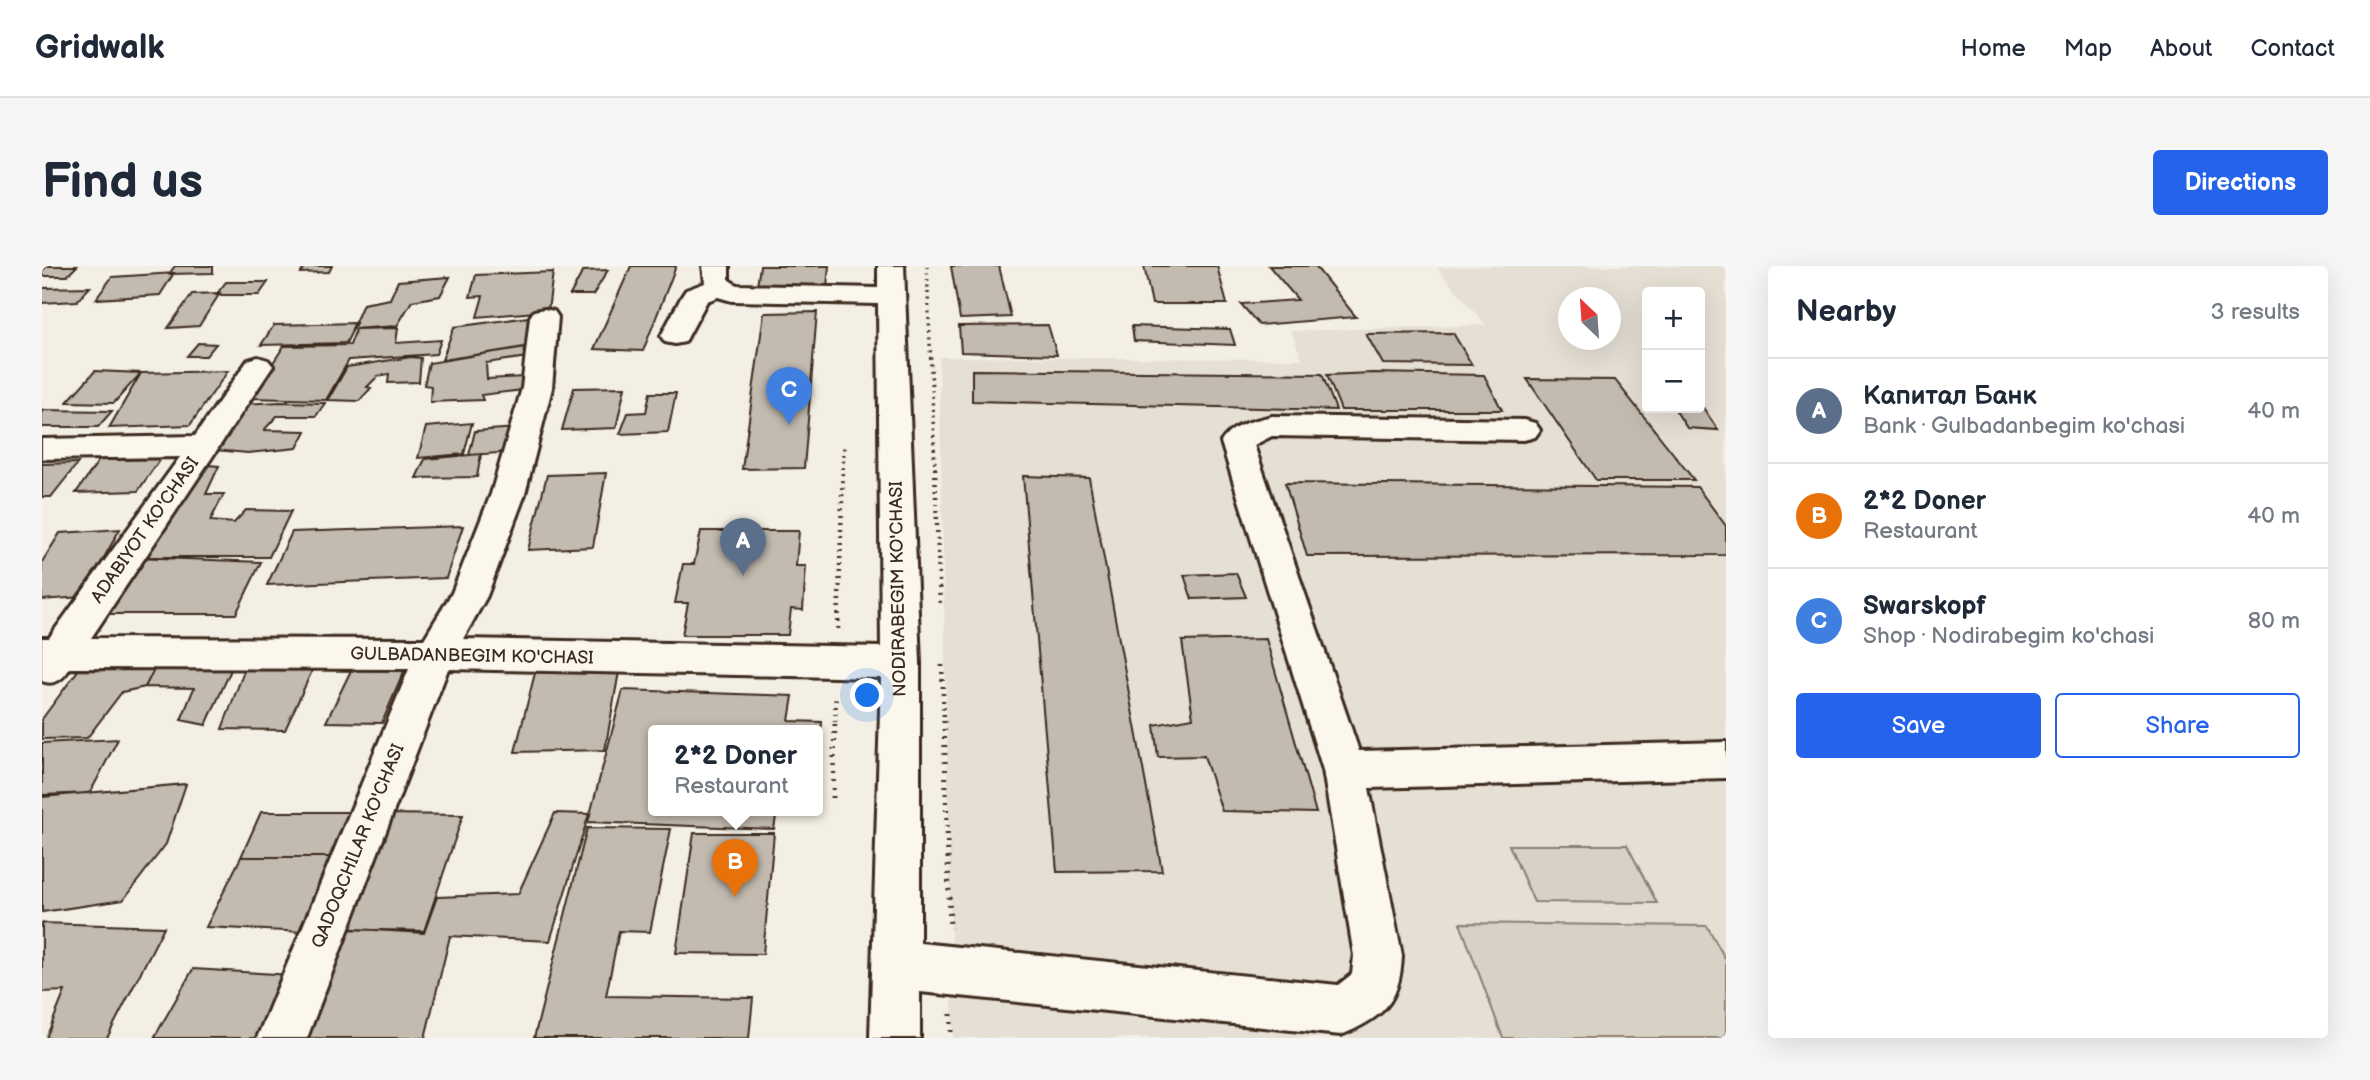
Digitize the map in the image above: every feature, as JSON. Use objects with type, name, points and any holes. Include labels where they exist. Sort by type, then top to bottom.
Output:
[{"type":"street","points":[[676,336],[696,296],[717,276],[732,293],[891,281]]},
{"type":"street","name":"NODIRABEGIM KO'CHASI","points":[[891,281],[901,663],[895,1038]]},
{"type":"street","name":"QADOQCHILAR KO'CHASI","points":[[282,1038],[435,654],[469,596],[508,495],[537,388],[544,317]]},
{"type":"street","points":[[204,446],[258,366]]},
{"type":"street","points":[[897,965],[1340,1010],[1364,1000],[1377,979],[1378,956],[1344,770],[1237,442],[1252,431],[1272,426],[1524,430]]},
{"type":"street","name":"ADABIYOT KO'CHASI","points":[[42,449],[204,446]]},
{"type":"street","name":"ADABIYOT KO'CHASI","points":[[48,661],[204,446]]},
{"type":"street","name":"GULBADANBEGIM KO'CHASI","points":[[48,661],[435,654],[901,663]]},
{"type":"street","points":[[1344,770],[1726,760]]},
{"type":"path","points":[[833,798],[844,447]]},
{"type":"shaded area","points":[[1726,266],[1726,1038],[953,1038],[939,357],[1302,359],[1291,331],[1486,325],[1437,268]]},
{"type":"shaded area","points":[[1509,845],[1627,845],[1657,903],[1534,902]]},
{"type":"shaded area","points":[[1460,923],[1707,926],[1726,960],[1726,1038],[1503,1038]]},
{"type":"building","points":[[47,266],[77,266],[67,276],[42,276],[42,271]]},
{"type":"building","points":[[175,266],[213,266],[213,273],[169,274]]},
{"type":"building","points":[[305,266],[332,266],[329,272],[301,273]]},
{"type":"building","points":[[631,266],[676,266],[643,351],[594,349]]},
{"type":"building","points":[[760,266],[829,266],[827,286],[757,286]]},
{"type":"building","points":[[951,266],[999,266],[1011,317],[960,319]]},
{"type":"building","points":[[1144,266],[1217,266],[1227,304],[1152,304]]},
{"type":"building","points":[[1269,266],[1315,266],[1356,317],[1259,325],[1241,304],[1298,300]]},
{"type":"building","points":[[608,270],[593,295],[570,295],[583,271]]},
{"type":"building","points":[[553,272],[548,311],[477,317],[483,296],[470,297],[476,275]]},
{"type":"building","points":[[174,273],[160,295],[96,299],[112,277]]},
{"type":"building","points":[[450,277],[440,296],[412,301],[397,326],[352,329],[363,304],[390,299],[398,281]]},
{"type":"building","points":[[226,282],[268,282],[259,295],[216,295]]},
{"type":"building","points":[[90,287],[77,301],[42,303],[42,288]]},
{"type":"building","points":[[220,293],[199,326],[168,328],[192,294]]},
{"type":"building","points":[[817,312],[804,468],[742,469],[764,313]]},
{"type":"building","points":[[529,317],[527,347],[442,360],[454,327]]},
{"type":"building","points":[[356,323],[346,343],[261,345],[274,325]]},
{"type":"building","points":[[1048,325],[1057,355],[961,352],[959,326]]},
{"type":"building","points":[[1132,326],[1230,329],[1235,345],[1134,341]]},
{"type":"building","points":[[398,328],[396,343],[441,340],[436,354],[349,360],[326,400],[250,398],[284,346],[350,345],[356,329]]},
{"type":"building","points":[[1453,333],[1472,365],[1383,364],[1366,334]]},
{"type":"building","points":[[198,343],[216,344],[206,356],[187,356]]},
{"type":"building","points":[[530,346],[527,357],[486,363],[487,379],[524,377],[523,390],[481,395],[483,400],[430,402],[431,386],[424,385],[429,363]]},
{"type":"building","points":[[411,357],[421,358],[419,382],[388,383],[389,374],[378,376],[367,387],[371,388],[359,401],[328,400],[347,367]]},
{"type":"building","points":[[972,370],[1322,374],[1336,410],[972,401]]},
{"type":"building","points":[[95,371],[141,373],[114,403],[67,402]]},
{"type":"building","points":[[228,371],[190,425],[109,428],[141,373]]},
{"type":"building","points":[[1327,375],[1484,375],[1502,410],[1341,410]]},
{"type":"building","points":[[1527,379],[1615,380],[1694,480],[1596,480]]},
{"type":"building","points":[[625,387],[616,428],[562,430],[574,388]]},
{"type":"building","points":[[650,393],[676,393],[668,432],[620,434],[628,413],[646,412]]},
{"type":"building","points":[[325,403],[316,416],[277,416],[264,430],[306,431],[297,448],[248,453],[214,450],[241,404]]},
{"type":"building","points":[[42,410],[112,411],[98,427],[42,427]]},
{"type":"building","points":[[1705,410],[1718,430],[1687,428],[1677,413],[1705,413]]},
{"type":"building","points":[[472,423],[464,454],[418,458],[426,427]]},
{"type":"building","points":[[519,428],[514,452],[469,455],[475,431]]},
{"type":"building","points":[[481,454],[477,477],[416,478],[425,459]]},
{"type":"building","points":[[160,459],[138,491],[76,493],[99,460]]},
{"type":"building","points":[[78,463],[51,497],[42,497],[42,464]]},
{"type":"building","points":[[193,464],[219,466],[206,494],[224,494],[210,521],[234,523],[246,510],[291,511],[269,557],[136,557]]},
{"type":"building","points":[[606,473],[593,547],[528,550],[547,475]]},
{"type":"building","points":[[1023,476],[1089,478],[1162,871],[1057,872]]},
{"type":"building","points":[[1285,483],[1697,487],[1726,526],[1726,555],[1307,556]]},
{"type":"building","points":[[463,526],[446,578],[267,585],[292,532]]},
{"type":"building","points":[[120,529],[82,597],[42,600],[42,562],[60,533]]},
{"type":"building","points":[[701,531],[799,531],[796,566],[806,566],[803,610],[791,609],[788,635],[682,635],[688,603],[675,603],[683,564],[694,564]]},
{"type":"building","points":[[136,557],[261,562],[236,614],[97,614]]},
{"type":"building","points":[[1236,573],[1246,597],[1192,599],[1184,575]]},
{"type":"building","points":[[1266,639],[1316,813],[1222,811],[1204,756],[1158,757],[1154,725],[1193,718],[1182,641]]},
{"type":"building","points":[[159,660],[145,687],[122,692],[87,738],[42,739],[42,719],[82,665]]},
{"type":"building","points":[[159,660],[235,661],[206,725],[181,720],[194,688],[145,687]]},
{"type":"building","points":[[316,662],[285,730],[222,729],[247,663]]},
{"type":"building","points":[[355,662],[408,662],[382,723],[326,722]]},
{"type":"building","points":[[620,666],[605,750],[515,752],[536,669]]},
{"type":"building","points":[[623,690],[793,696],[789,721],[822,722],[822,725],[648,725],[648,816],[776,816],[774,829],[588,822]]},
{"type":"building","points":[[118,739],[90,793],[42,795],[42,743]]},
{"type":"building","points":[[186,784],[166,844],[123,900],[42,912],[42,797]]},
{"type":"building","points":[[261,812],[353,812],[335,857],[241,857]]},
{"type":"building","points":[[555,813],[589,814],[550,941],[450,936],[425,1038],[298,1038],[339,928],[424,933],[437,897],[518,894]]},
{"type":"building","points":[[381,814],[463,815],[424,931],[336,929]]},
{"type":"building","points":[[587,828],[671,829],[650,932],[619,931],[606,996],[753,998],[749,1038],[534,1038]]},
{"type":"building","points":[[694,833],[774,833],[763,954],[676,953]]},
{"type":"building","points":[[241,857],[335,857],[304,932],[206,927]]},
{"type":"building","points":[[42,923],[164,927],[107,1038],[46,1038],[65,991],[42,992]]},
{"type":"building","points":[[193,969],[292,975],[266,1038],[154,1038]]},
{"type":"place","name":"Swarskopf","points":[[789,425]]},
{"type":"place","name":"Капитал Банк","points":[[743,576]]},
{"type":"place","name":"2*2 Doner","points":[[735,897]]}]
